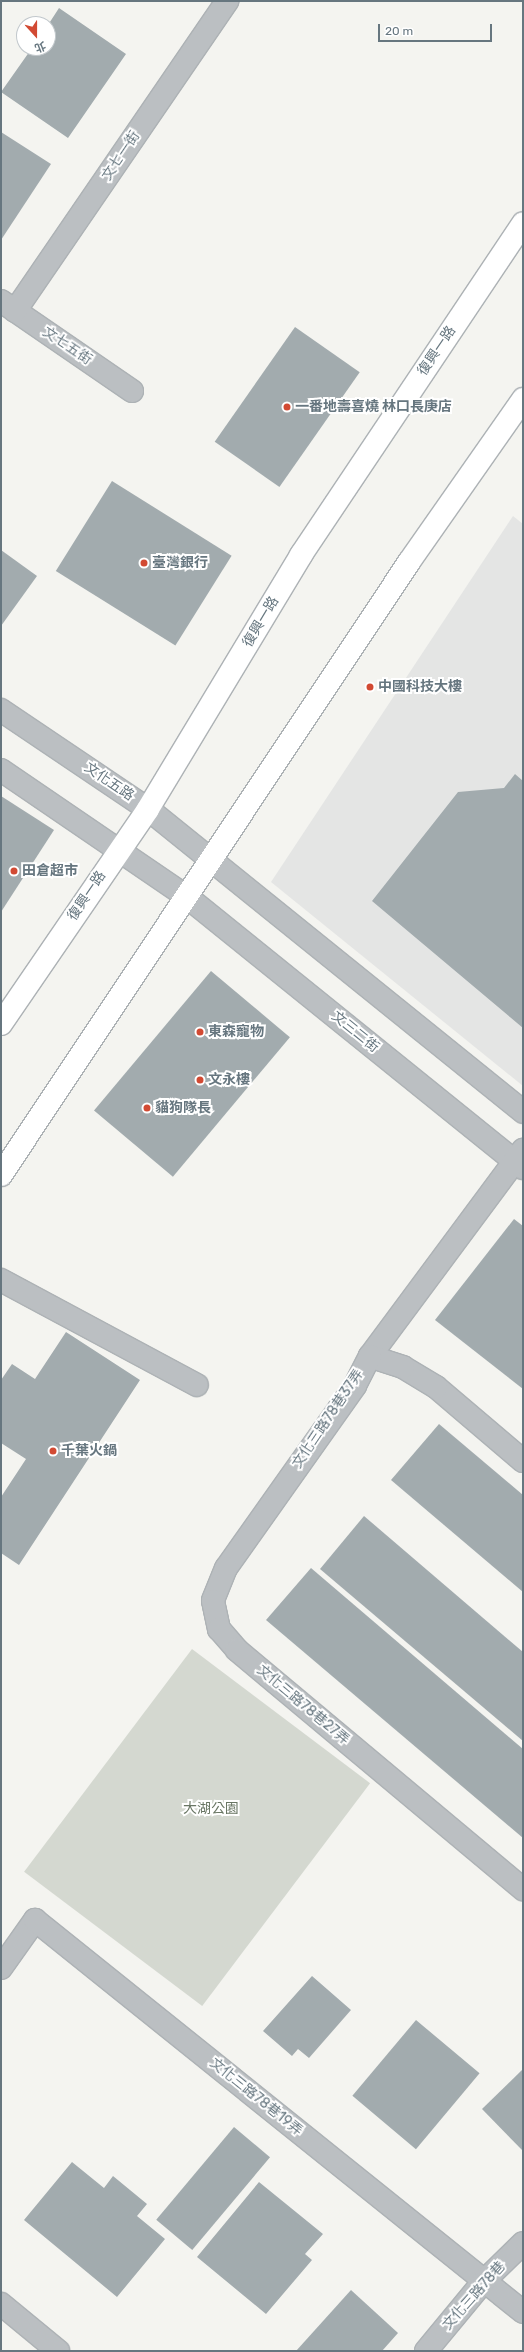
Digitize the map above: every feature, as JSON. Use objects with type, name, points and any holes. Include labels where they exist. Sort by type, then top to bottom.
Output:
[{"type":"main road","name":"復興一路","points":[[1,1024],[148,808],[301,555],[523,223]]},
{"type":"main road","points":[[1,1175],[186,896],[213,860],[409,562],[523,399]]},
{"type":"street","name":"文七一街","points":[[8,306],[227,1]]},
{"type":"street","name":"文七五街","points":[[8,306],[132,391]]},
{"type":"street","name":"文化五路","points":[[1,710],[148,808],[213,860]]},
{"type":"street","points":[[1,770],[186,896]]},
{"type":"street","points":[[213,860],[523,1112]]},
{"type":"street","name":"文三二街","points":[[186,896],[520,1160]]},
{"type":"street","points":[[370,1356],[520,1160]]},
{"type":"street","points":[[1,1280],[197,1385]]},
{"type":"street","name":"文化三路78巷37弄","points":[[288,1478],[355,1386],[370,1356],[403,1367],[436,1387],[523,1461]]},
{"type":"street","name":"文化三路78巷27弄","points":[[288,1478],[226,1568],[213,1601],[219,1629],[236,1650],[523,1889]]},
{"type":"street","name":"文化三路78巷19弄","points":[[1,1968],[35,1920],[523,2312]]},
{"type":"street","name":"文化三路78巷","points":[[426,2351],[484,2281],[523,2242]]},
{"type":"street","points":[[1,2304],[58,2351]]},
{"type":"shaded area","name":"中國科技大樓","points":[[513,516],[523,524],[523,1086],[271,882]]},
{"type":"green space","name":"大湖公園","points":[[192,1649],[370,1783],[202,2006],[24,1872]]},
{"type":"building","points":[[59,8],[126,54],[68,138],[1,92],[26,56],[56,56],[56,16],[54,16]]},
{"type":"building","points":[[1,132],[51,164],[1,240]]},
{"type":"building","name":"一番地壽喜燒 林口長庚店","points":[[295,327],[360,372],[279,487],[215,442]]},
{"type":"building","name":"臺灣銀行","points":[[112,481],[232,556],[175,646],[56,571]]},
{"type":"building","points":[[1,550],[37,576],[1,626]]},
{"type":"building","points":[[515,774],[523,781],[523,1028],[372,901],[458,792],[504,788]]},
{"type":"building","name":"田倉超市","points":[[1,796],[54,830],[1,912]]},
{"type":"building","name":"文永樓","points":[[211,971],[290,1037],[173,1177],[94,1110]]},
{"type":"building","points":[[514,1219],[523,1226],[523,1389],[435,1320]]},
{"type":"building","name":"千葉火鍋","points":[[66,1332],[140,1380],[19,1565],[1,1553],[1,1497],[26,1459],[1,1443],[1,1380],[12,1364],[35,1379]]},
{"type":"building","points":[[439,1424],[523,1495],[523,1592],[391,1480]]},
{"type":"building","points":[[364,1516],[523,1652],[523,1741],[320,1569]]},
{"type":"building","points":[[311,1568],[523,1749],[523,1838],[266,1620]]},
{"type":"building","points":[[312,1976],[351,2010],[309,2058],[298,2049],[292,2056],[263,2031]]},
{"type":"building","points":[[416,2020],[480,2073],[416,2149],[352,2096]]},
{"type":"building","points":[[523,2069],[523,2151],[482,2109]]},
{"type":"building","points":[[234,2127],[270,2157],[192,2250],[156,2220]]},
{"type":"building","points":[[72,2162],[104,2188],[113,2176],[147,2204],[137,2216],[165,2239],[117,2297],[24,2220]]},
{"type":"building","points":[[259,2182],[323,2234],[305,2254],[312,2260],[266,2314],[197,2257]]},
{"type":"building","points":[[351,2290],[398,2333],[382,2351],[296,2351]]},
{"type":"place","name":"一番地壽喜燒 林口長庚店","points":[[287,407]]},
{"type":"place","name":"臺灣銀行","points":[[144,563]]},
{"type":"place","name":"中國科技大樓","points":[[370,687]]},
{"type":"place","name":"田倉超市","points":[[14,871]]},
{"type":"place","name":"東森寵物","points":[[200,1032]]},
{"type":"place","name":"文永樓","points":[[200,1080]]},
{"type":"place","name":"貓狗隊長","points":[[147,1108]]},
{"type":"place","name":"千葉火鍋","points":[[53,1451]]}]
